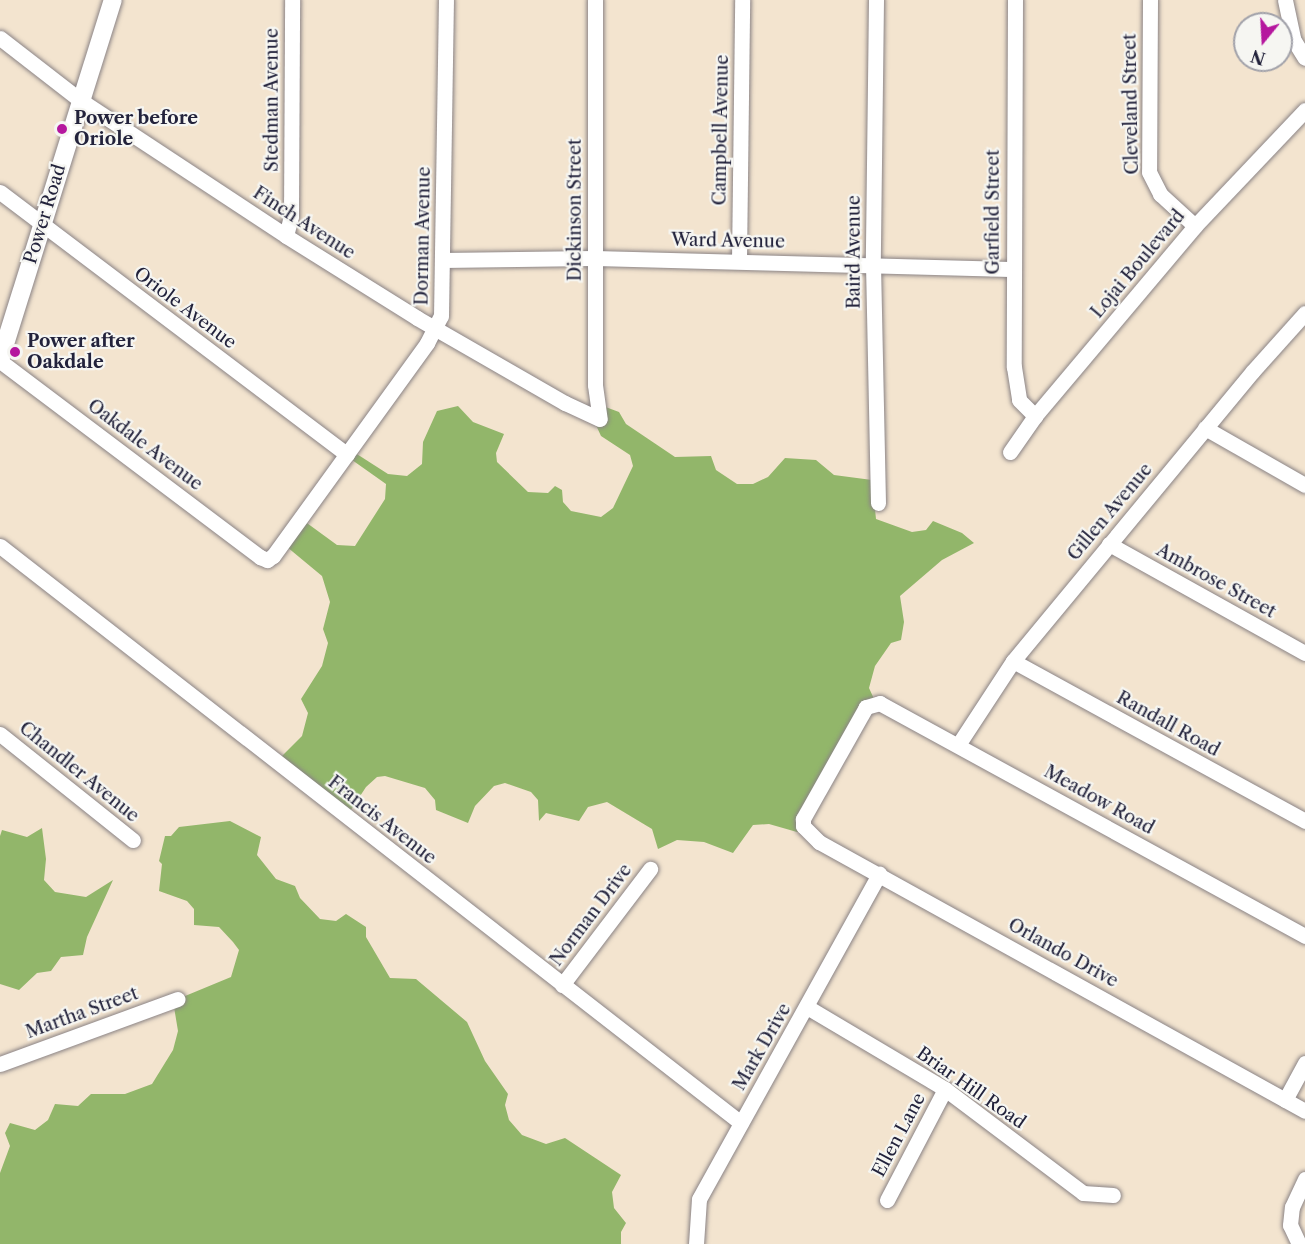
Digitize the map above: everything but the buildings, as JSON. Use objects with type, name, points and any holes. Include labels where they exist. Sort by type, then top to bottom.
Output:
[{"type":"main road","name":"Power Road","points":[[0,360],[113,0]]},
{"type":"street","name":"Stedman Avenue","points":[[286,236],[291,216],[292,0]]},
{"type":"street","name":"Dorman Avenue","points":[[267,560],[436,330],[441,315],[446,0]]},
{"type":"street","name":"Dickinson Street","points":[[596,0],[595,385],[600,419]]},
{"type":"street","name":"Campbell Avenue","points":[[739,261],[742,0]]},
{"type":"street","name":"Baird Avenue","points":[[876,0],[873,264],[878,503]]},
{"type":"street","name":"Garfield Street","points":[[1015,0],[1012,268],[1016,389],[1024,409],[1035,416]]},
{"type":"street","name":"Cleveland Street","points":[[1150,0],[1149,172],[1160,194],[1195,226]]},
{"type":"street","points":[[1285,0],[1293,39],[1305,58]]},
{"type":"street","name":"Finch Avenue","points":[[0,38],[80,100],[286,236],[436,330],[565,404],[600,419]]},
{"type":"street","name":"Lojai Boulevard","points":[[1011,452],[1035,416],[1195,226],[1305,110]]},
{"type":"street","name":"Oriole Avenue","points":[[0,192],[347,454]]},
{"type":"street","name":"Ward Avenue","points":[[442,260],[594,258],[1012,268]]},
{"type":"street","name":"Gillen Avenue","points":[[958,745],[1013,661],[1205,428],[1305,313]]},
{"type":"street","name":"Oakdale Avenue","points":[[0,360],[267,560]]},
{"type":"street","points":[[1205,428],[1305,485]]},
{"type":"street","name":"Ambrose Street","points":[[1109,544],[1305,653]]},
{"type":"street","name":"Francis Avenue","points":[[0,546],[741,1123]]},
{"type":"street","name":"Randall Road","points":[[1013,661],[1305,821]]},
{"type":"street","name":"Meadow Road","points":[[803,826],[809,808],[866,707],[880,703],[1305,936]]},
{"type":"street","name":"Chandler Avenue","points":[[0,734],[133,840]]},
{"type":"street","name":"Orlando Drive","points":[[803,826],[819,842],[1305,1111]]},
{"type":"street","name":"Norman Drive","points":[[562,985],[650,869]]},
{"type":"street","name":"Mark Drive","points":[[696,1244],[699,1199],[879,874]]},
{"type":"street","name":"Martha Street","points":[[0,1064],[178,999]]},
{"type":"street","name":"Briar Hill Road","points":[[807,1007],[945,1089],[1083,1193],[1113,1195]]},
{"type":"street","points":[[1285,1100],[1305,1063]]},
{"type":"street","name":"Ellen Lane","points":[[887,1200],[945,1089]]},
{"type":"street","points":[[1299,1244],[1290,1226],[1293,1207],[1305,1179]]},
{"type":"green space","points":[[592,402],[619,412],[626,424],[675,457],[711,456],[716,470],[737,484],[753,484],[768,477],[785,458],[816,460],[834,475],[872,480],[876,519],[912,532],[926,530],[933,521],[962,533],[974,543],[942,560],[900,596],[904,622],[901,640],[891,643],[875,666],[869,688],[875,701],[804,830],[797,832],[769,824],[753,825],[733,853],[704,842],[677,840],[658,849],[652,829],[607,802],[588,807],[579,821],[546,813],[539,821],[538,800],[531,792],[505,783],[494,786],[475,806],[468,823],[436,810],[435,800],[425,788],[385,776],[377,777],[366,787],[347,816],[278,760],[302,736],[308,713],[301,699],[322,666],[328,643],[323,629],[330,602],[322,576],[281,542],[300,518],[337,545],[355,546],[385,499],[386,484],[345,455],[349,449],[388,474],[407,476],[422,464],[423,442],[437,411],[458,406],[473,422],[504,434],[496,453],[497,462],[528,492],[548,493],[555,486],[562,490],[563,502],[571,511],[601,517],[613,508],[633,466],[630,455],[601,436],[589,410]]},
{"type":"green space","points":[[230,821],[261,837],[257,855],[276,879],[295,886],[300,898],[320,919],[336,921],[346,914],[366,927],[366,937],[390,978],[416,979],[467,1022],[485,1061],[508,1094],[505,1105],[509,1120],[522,1135],[546,1144],[565,1138],[621,1175],[612,1192],[614,1208],[626,1223],[621,1232],[621,1244],[0,1244],[0,1173],[10,1146],[5,1133],[10,1123],[35,1130],[48,1120],[55,1104],[78,1106],[91,1094],[125,1094],[152,1084],[173,1050],[178,1031],[173,1001],[231,977],[239,950],[233,942],[219,927],[194,925],[194,909],[187,901],[159,891],[162,864],[159,861],[165,836],[171,836],[179,827]]},
{"type":"green space","points":[[42,828],[46,859],[44,880],[55,892],[86,897],[113,880],[87,937],[83,955],[61,957],[51,971],[37,973],[19,990],[0,984],[0,836],[2,830],[27,837]]},
{"type":"place","name":"Power before Oriole","points":[[62,129]]},
{"type":"place","name":"Power after Oakdale","points":[[15,352]]}]
